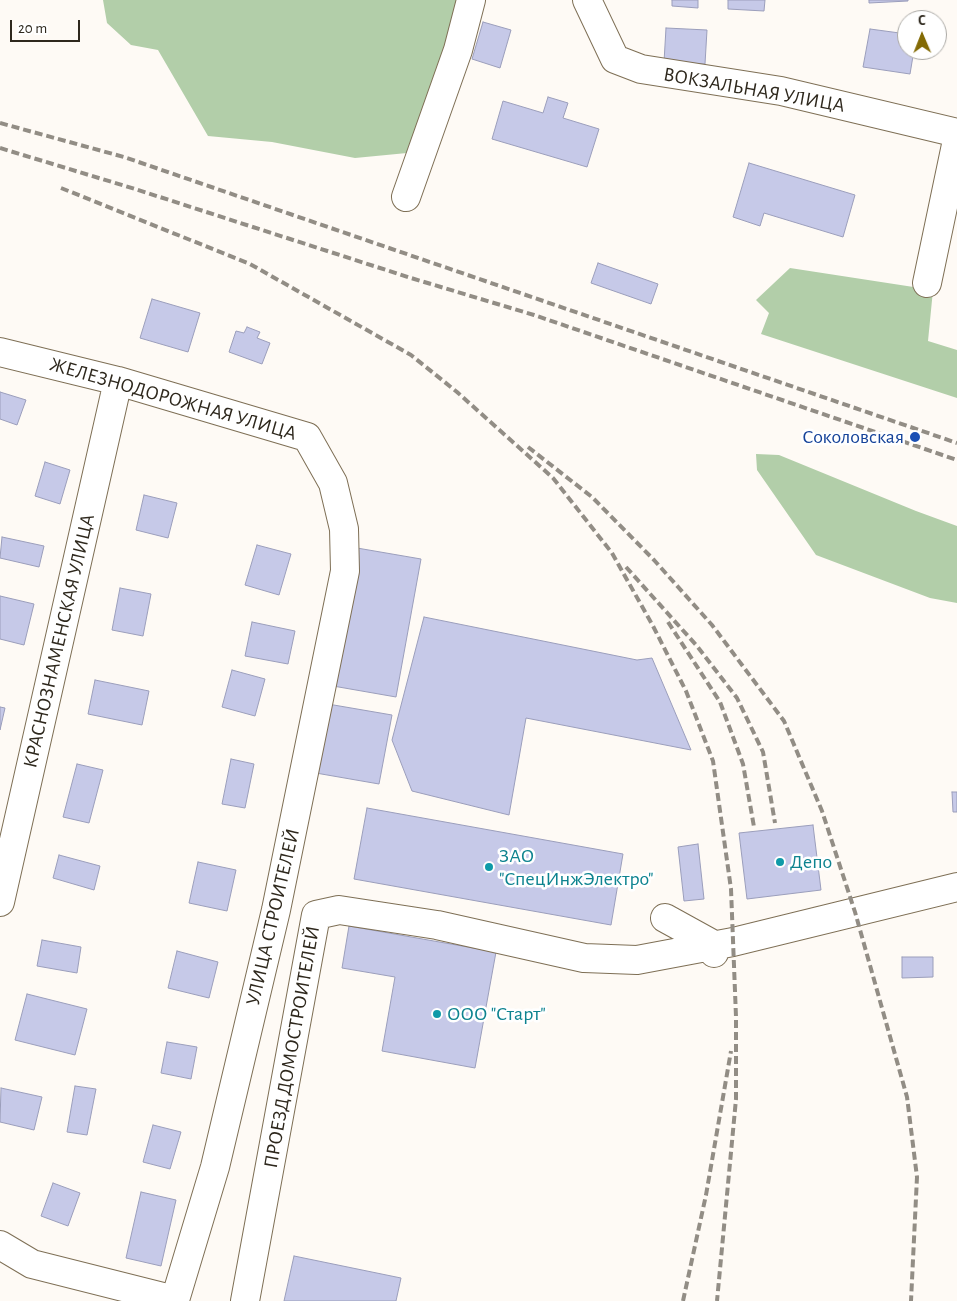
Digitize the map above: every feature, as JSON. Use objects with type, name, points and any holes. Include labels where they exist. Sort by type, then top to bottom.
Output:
[{"type":"street","points":[[406,196],[458,50],[471,0]]},
{"type":"street","name":"ВОКЗАЛЬНАЯ УЛИЦА","points":[[587,0],[615,59],[640,69],[781,91],[957,133]]},
{"type":"street","points":[[927,284],[957,140]]},
{"type":"street","name":"ЖЕЛЕЗНОДОРОЖНАЯ УЛИЦА","points":[[0,352],[118,381],[307,437],[333,483],[344,529]]},
{"type":"street","name":"КРАСНОЗНАМЕНСКАЯ УЛИЦА","points":[[0,902],[118,381]]},
{"type":"street","name":"УЛИЦА СТРОИТЕЛЕЙ","points":[[175,1300],[215,1167],[276,910],[344,571],[344,529]]},
{"type":"street","points":[[666,918],[720,949],[792,937],[957,886]]},
{"type":"street","name":"ПРОЕЗД ДОМОСТРОИТЕЛЕЙ","points":[[246,1301],[316,915],[339,910],[437,925],[584,958],[637,960],[720,949]]},
{"type":"street","points":[[0,1245],[32,1264],[175,1300]]},
{"type":"green space","points":[[103,0],[461,0],[448,45],[407,153],[355,158],[272,142],[208,136],[158,50],[131,45],[107,23]]},
{"type":"green space","points":[[790,268],[933,290],[928,341],[957,350],[957,398],[761,334],[769,313],[756,300]]},
{"type":"green space","points":[[756,454],[779,455],[957,526],[957,603],[930,598],[816,555],[757,470]]},
{"type":"building","points":[[672,0],[698,0],[698,8],[672,6]]},
{"type":"building","points":[[728,0],[765,0],[764,11],[728,9]]},
{"type":"building","points":[[869,0],[908,0],[908,1],[869,3]]},
{"type":"building","points":[[483,22],[511,30],[500,68],[472,59]]},
{"type":"building","points":[[666,28],[707,30],[705,64],[664,62]]},
{"type":"building","points":[[870,29],[897,33],[897,60],[912,60],[910,74],[863,67]]},
{"type":"building","points":[[548,97],[568,103],[563,118],[599,129],[587,167],[492,139],[503,101],[543,113]]},
{"type":"building","points":[[749,163],[855,195],[843,237],[764,213],[760,226],[733,217]]},
{"type":"building","points":[[598,263],[658,284],[651,304],[591,283]]},
{"type":"building","points":[[152,299],[200,313],[188,352],[140,338]]},
{"type":"building","points":[[247,327],[260,332],[257,338],[270,343],[262,364],[229,352],[236,331],[244,333]]},
{"type":"building","points":[[0,392],[26,400],[17,425],[0,419]]},
{"type":"building","points":[[45,462],[70,470],[60,504],[35,496]]},
{"type":"building","points":[[144,495],[177,503],[168,538],[136,530]]},
{"type":"building","points":[[2,537],[44,546],[39,567],[0,558]]},
{"type":"building","points":[[257,545],[291,554],[279,595],[245,585]]},
{"type":"building","points":[[357,548],[421,559],[396,697],[333,686]]},
{"type":"building","points":[[120,588],[151,594],[143,636],[112,630]]},
{"type":"building","points":[[0,596],[34,604],[24,645],[0,639]]},
{"type":"building","points":[[424,617],[637,660],[652,658],[691,750],[526,718],[509,815],[412,791],[392,740]]},
{"type":"building","points":[[252,622],[295,631],[288,664],[245,656]]},
{"type":"building","points":[[232,670],[265,679],[255,716],[222,707]]},
{"type":"building","points":[[95,680],[149,691],[142,725],[88,714]]},
{"type":"building","points":[[322,703],[392,715],[379,784],[310,772]]},
{"type":"building","points":[[0,707],[5,708],[0,730]]},
{"type":"building","points":[[231,759],[254,764],[245,808],[222,804]]},
{"type":"building","points":[[77,764],[103,770],[89,823],[63,817]]},
{"type":"building","points":[[952,792],[957,792],[957,812],[953,812]]},
{"type":"building","name":"ЗАО \"СпецИнжЭлектро\"","points":[[367,808],[623,854],[611,925],[354,879]]},
{"type":"building","name":"Депо","points":[[813,825],[821,890],[747,899],[739,833]]},
{"type":"building","points":[[698,844],[704,899],[684,901],[678,847]]},
{"type":"building","points":[[59,855],[100,866],[94,890],[53,878]]},
{"type":"building","points":[[198,862],[236,870],[227,911],[189,903]]},
{"type":"building","name":"ООО \"Старт\"","points":[[349,926],[496,952],[475,1068],[382,1051],[395,977],[342,968]]},
{"type":"building","points":[[42,940],[81,947],[77,973],[37,966]]},
{"type":"building","points":[[177,951],[218,962],[209,998],[168,988]]},
{"type":"building","points":[[902,957],[933,957],[933,977],[902,978]]},
{"type":"building","points":[[27,994],[87,1009],[75,1055],[15,1040]]},
{"type":"building","points":[[167,1042],[197,1047],[191,1079],[161,1073]]},
{"type":"building","points":[[75,1086],[96,1089],[87,1135],[67,1132]]},
{"type":"building","points":[[1,1088],[42,1097],[34,1130],[0,1122]]},
{"type":"building","points":[[153,1125],[181,1132],[170,1169],[143,1162]]},
{"type":"building","points":[[53,1183],[80,1193],[68,1226],[41,1216]]},
{"type":"building","points":[[141,1192],[176,1200],[161,1266],[126,1258]]},
{"type":"building","points":[[294,1256],[401,1278],[396,1301],[284,1301]]},
{"type":"railway","points":[[0,123],[124,157],[957,443]]},
{"type":"railway","points":[[0,148],[534,315],[957,460]]},
{"type":"railway","points":[[61,188],[250,264],[411,355],[457,392],[553,478],[612,553],[653,626],[686,691],[713,761],[731,889],[736,1017],[736,1099],[717,1301]]},
{"type":"railway","points":[[528,447],[592,497],[654,560],[712,625],[784,721],[822,811],[855,912],[907,1097],[917,1177],[911,1301]]},
{"type":"railway","points":[[626,567],[697,646],[737,698],[763,752],[775,823]]},
{"type":"railway","points":[[668,622],[720,702],[743,764],[754,827]]},
{"type":"railway","points":[[683,1301],[706,1195],[731,1051]]},
{"type":"place","name":"Соколовская","points":[[915,437]]},
{"type":"place","name":"Депо","points":[[780,862]]},
{"type":"place","name":"ЗАО \"СпецИнжЭлектро\"","points":[[489,867]]},
{"type":"place","name":"ООО \"Старт\"","points":[[437,1014]]}]
